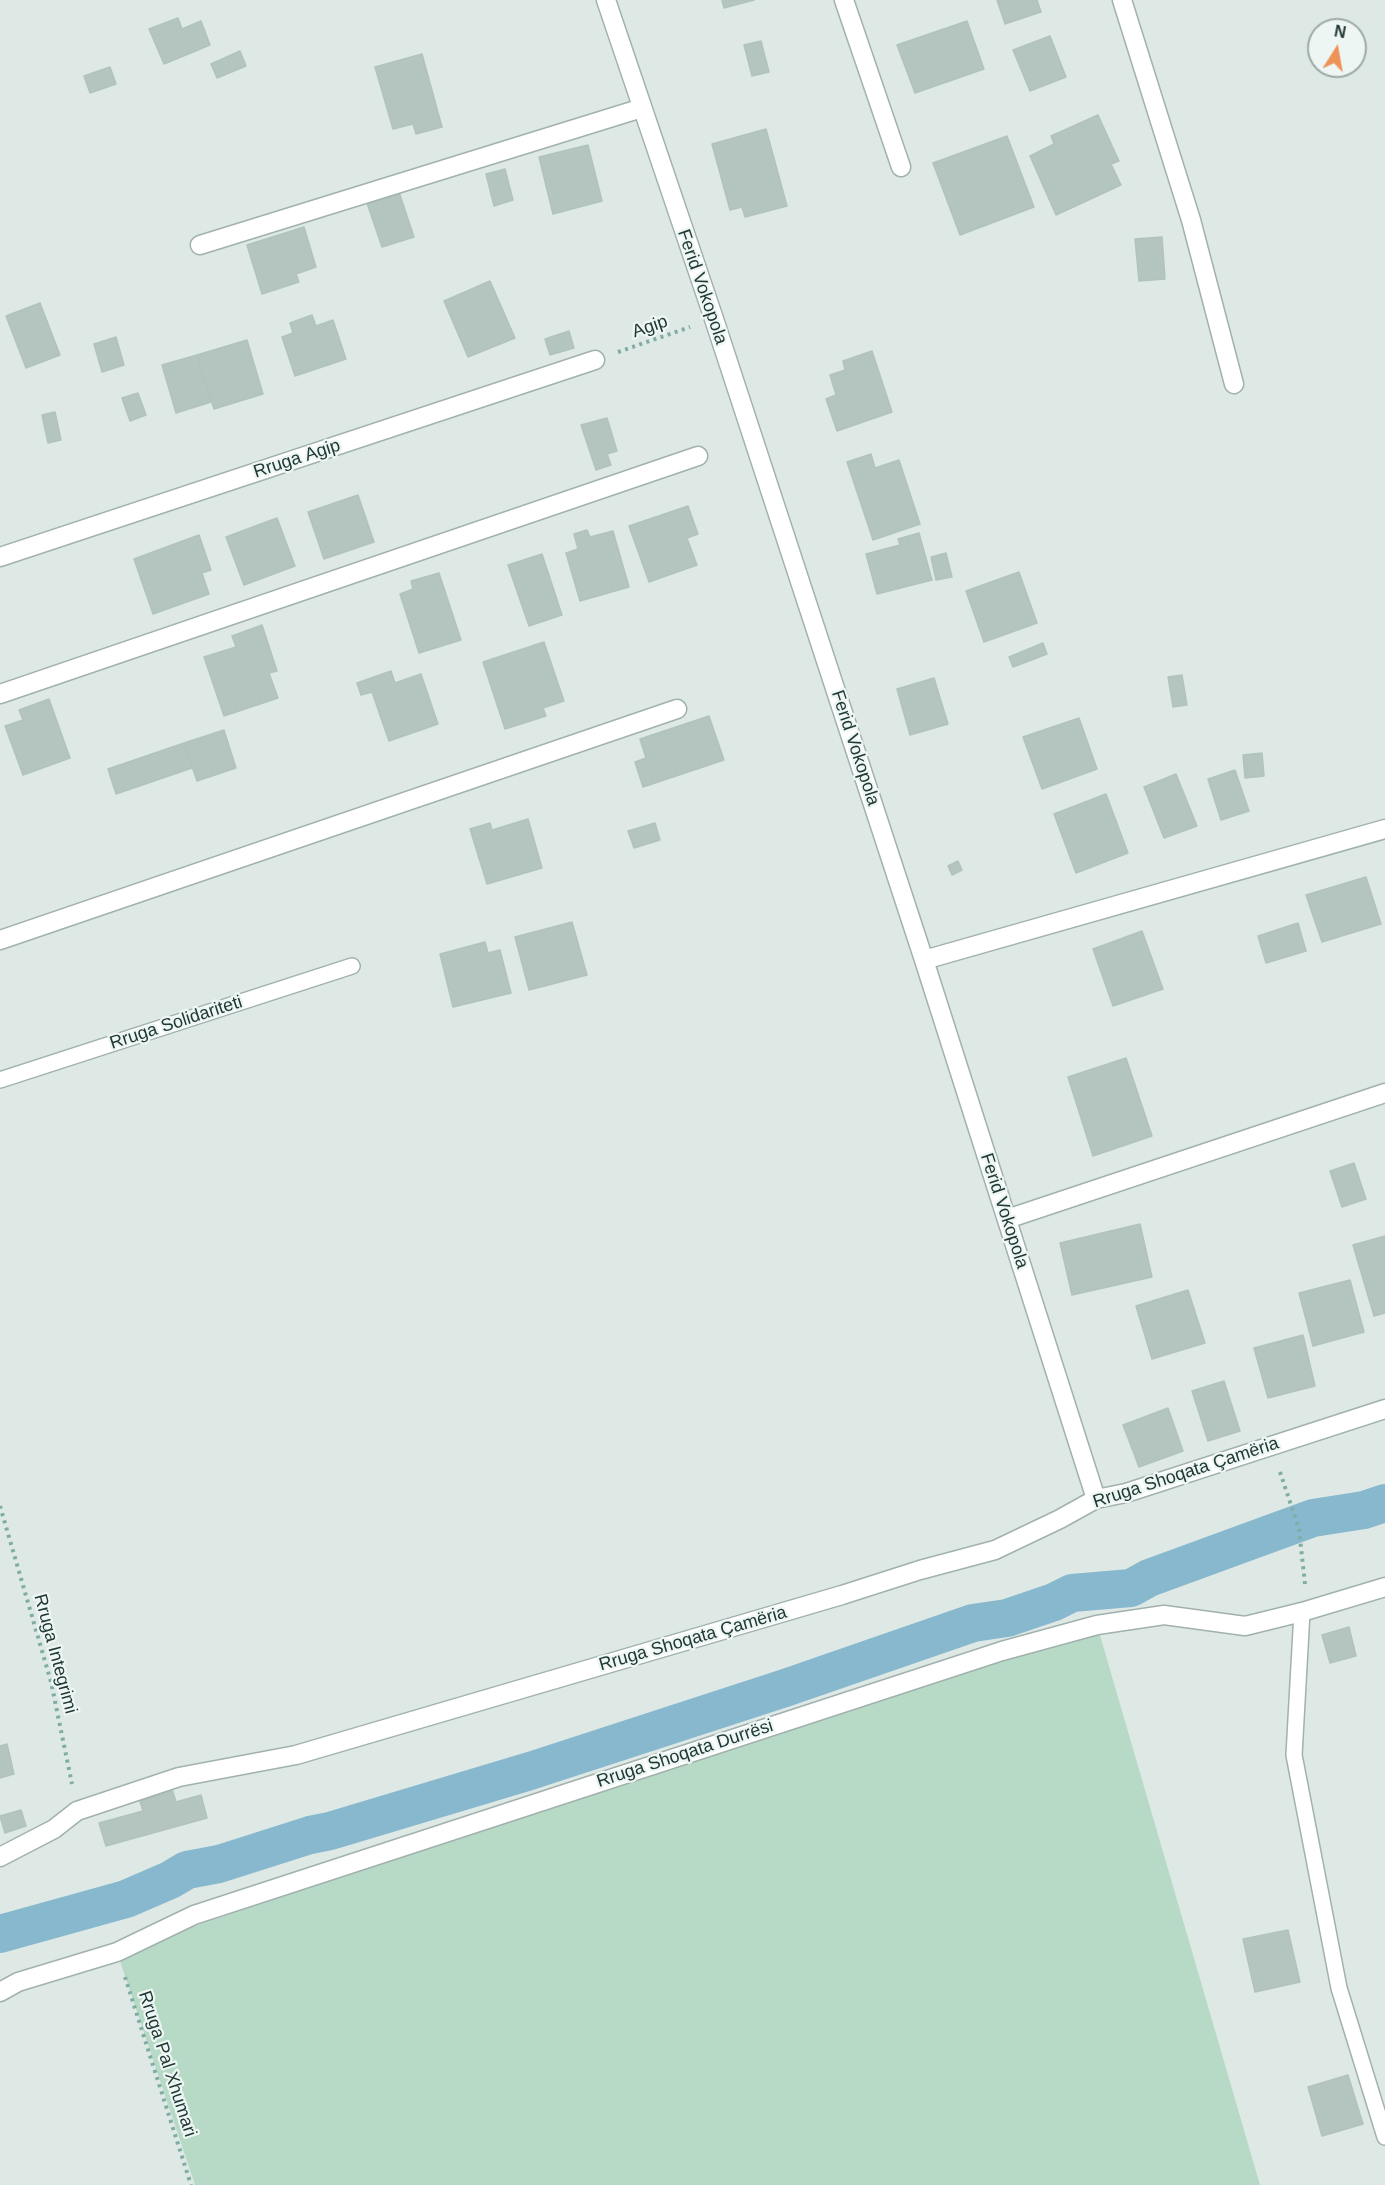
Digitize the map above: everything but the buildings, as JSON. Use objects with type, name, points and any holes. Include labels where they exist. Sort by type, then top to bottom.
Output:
[{"type":"street","name":"Ferid Vokopola","points":[[606,0],[714,319],[924,960],[1095,1499]]},
{"type":"street","points":[[844,0],[902,167]]},
{"type":"street","points":[[1122,0],[1191,220],[1234,384]]},
{"type":"street","points":[[200,245],[642,108]]},
{"type":"street","name":"Rruga Agip","points":[[0,557],[595,360]]},
{"type":"street","points":[[0,694],[698,456]]},
{"type":"street","points":[[0,940],[677,709]]},
{"type":"street","points":[[924,960],[1385,829]]},
{"type":"street","points":[[1007,1219],[1385,1093]]},
{"type":"street","name":"Rruga Shoqata Çamëria","points":[[0,1857],[54,1828],[77,1811],[179,1777],[296,1755],[920,1570],[995,1550],[1060,1519],[1095,1499],[1126,1493],[1385,1409]]},
{"type":"street","name":"Rruga Shoqata Durrësi","points":[[0,1992],[18,1982],[117,1952],[194,1915],[1002,1651],[1097,1624],[1164,1615],[1245,1626],[1302,1612],[1385,1587]]},
{"type":"lane","name":"Rruga Solidariteti","points":[[0,1080],[352,966]]},
{"type":"lane","points":[[1302,1612],[1294,1755],[1339,1988],[1385,2137]]},
{"type":"path","name":"Agip","points":[[595,360],[714,319]]},
{"type":"path","points":[[1280,1472],[1299,1529],[1305,1582],[1302,1612]]},
{"type":"path","name":"Rruga Integrimi","points":[[0,1506],[51,1682],[77,1811]]},
{"type":"path","name":"Rruga Pal Xhumari","points":[[117,1952],[191,2185]]},
{"type":"green space","points":[[1097,1625],[1260,2185],[195,2185],[117,1952]]},
{"type":"waterway","points":[[0,1934],[126,1899],[187,1870],[219,1864],[530,1771],[785,1688],[973,1623],[1007,1618],[1054,1602],[1072,1593],[1131,1588],[1149,1578],[1313,1518],[1364,1510],[1385,1503]]}]
